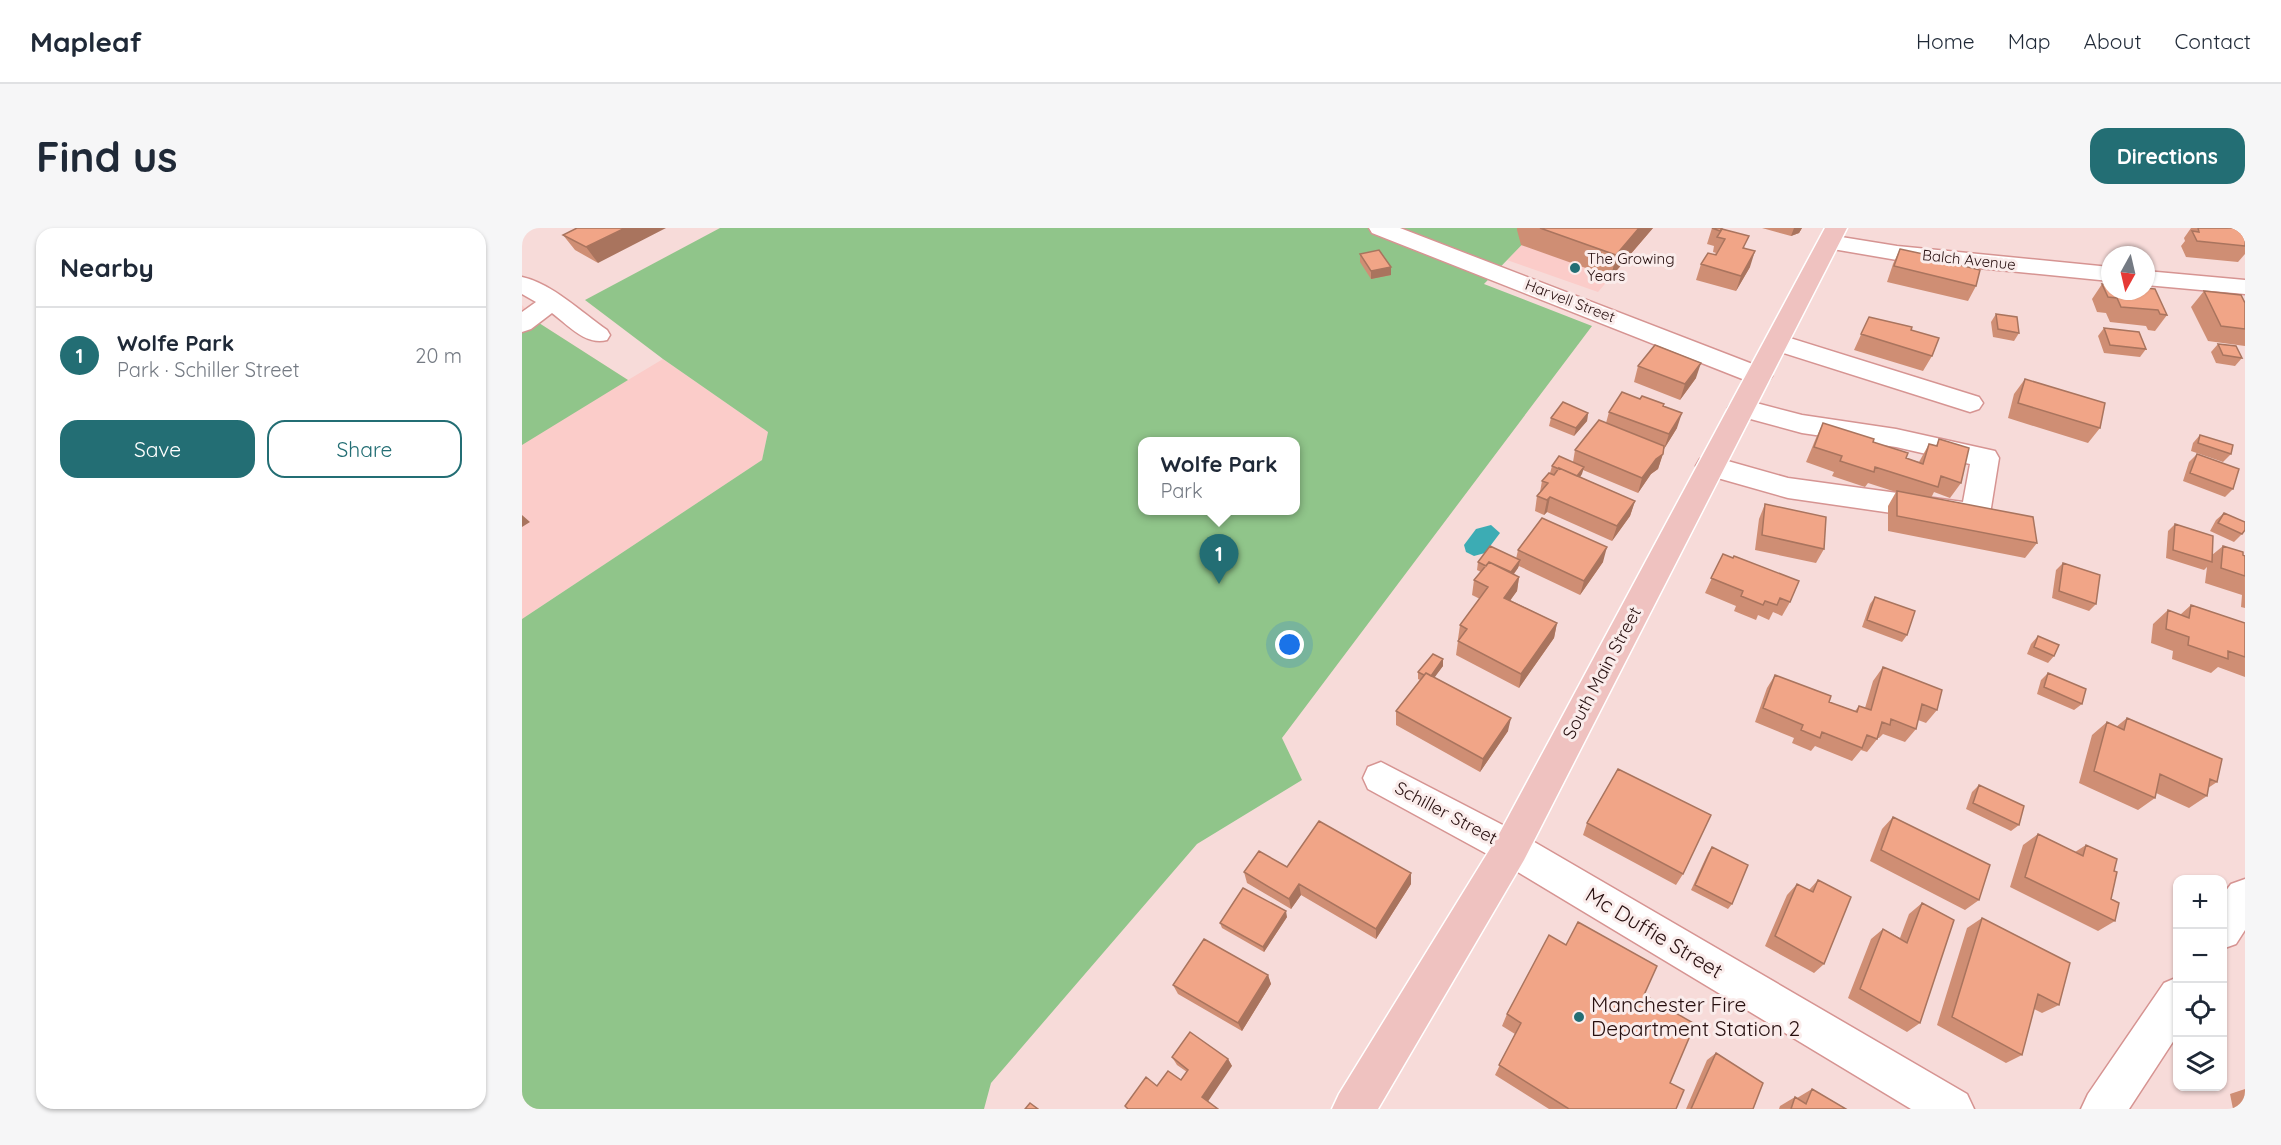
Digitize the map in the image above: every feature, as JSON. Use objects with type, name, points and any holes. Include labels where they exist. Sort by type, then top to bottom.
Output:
[{"type":"main road","name":"South Main Street","points":[[1354,1109],[1511,848],[1832,235]]},
{"type":"street","name":"Harvell Street","points":[[1380,228],[1759,376]]},
{"type":"street","name":"Balch Avenue","points":[[1832,235],[1897,253],[2101,273]]},
{"type":"street","points":[[2155,279],[2245,287]]},
{"type":"street","points":[[522,284],[552,302],[598,336]]},
{"type":"street","points":[[522,324],[552,302]]},
{"type":"street","points":[[1777,342],[1970,403]]},
{"type":"street","points":[[1710,466],[1788,488],[1975,514],[1984,458],[1896,438],[1802,424],[1741,408]]},
{"type":"street","name":"Schiller Street","points":[[1381,778],[1511,848]]},
{"type":"street","name":"Mc Duffie Street","points":[[1511,848],[1952,1109]]},
{"type":"street","points":[[2224,929],[2245,897]]},
{"type":"street","points":[[2103,1109],[2173,1004]]},
{"type":"shaded area","name":"The Growing Years","points":[[1538,228],[1653,228],[1598,292],[1507,260]]},
{"type":"shaded area","points":[[522,305],[539,323],[628,380],[663,359],[768,432],[762,460],[522,619]]},
{"type":"green space","points":[[720,228],[1538,228],[1484,284],[1592,326],[1282,738],[1302,780],[1197,844],[991,1083],[984,1109],[522,1109],[522,619],[762,460],[768,432],[663,359],[585,300]]},
{"type":"green space","points":[[539,323],[628,380],[522,445],[522,332]]},
{"type":"water","points":[[1491,525],[1500,533],[1485,553],[1474,556],[1466,552],[1464,545],[1476,529]]},
{"type":"building","points":[[577,228],[625,228],[586,247],[563,235]]},
{"type":"building","points":[[1540,228],[1639,228],[1616,255]]},
{"type":"building","points":[[2198,228],[2240,228],[2245,237],[2245,246],[2197,241],[2192,231],[2199,232]]},
{"type":"building","points":[[1722,229],[1749,236],[1743,248],[1755,251],[1741,276],[1701,264],[1708,253],[1716,255],[1725,239],[1717,237]]},
{"type":"building","points":[[1900,249],[1980,270],[1976,286],[1894,266]]},
{"type":"building","points":[[1379,250],[1391,267],[1371,271],[1360,254]]},
{"type":"building","points":[[2155,289],[2167,315],[2160,314],[2158,310],[2121,307],[2118,300],[2155,300]]},
{"type":"building","points":[[2204,291],[2241,295],[2245,303],[2245,329],[2221,326]]},
{"type":"building","points":[[1996,314],[2017,317],[2019,333],[1998,329]]},
{"type":"building","points":[[1869,317],[1912,327],[1911,330],[1939,338],[1932,356],[1861,334]]},
{"type":"building","points":[[2104,328],[2139,332],[2146,349],[2110,345]]},
{"type":"building","points":[[2218,344],[2236,346],[2242,358],[2223,355]]},
{"type":"building","points":[[1655,345],[1701,363],[1685,384],[1638,366]]},
{"type":"building","points":[[2025,379],[2105,403],[2100,428],[2018,403]]},
{"type":"building","points":[[1622,392],[1640,399],[1642,396],[1682,413],[1669,434],[1609,412]]},
{"type":"building","points":[[1563,402],[1588,413],[1576,428],[1551,418]]},
{"type":"building","points":[[1599,420],[1664,446],[1663,454],[1656,459],[1642,478],[1575,450]]},
{"type":"building","points":[[1823,423],[1874,439],[1873,442],[1908,453],[1906,458],[1923,464],[1929,444],[1937,446],[1939,439],[1969,448],[1961,483],[1941,476],[1938,487],[1875,467],[1874,472],[1840,461],[1842,456],[1814,447]]},
{"type":"building","points":[[2200,435],[2233,445],[2231,454],[2198,443]]},
{"type":"building","points":[[2197,454],[2239,469],[2233,489],[2190,473]]},
{"type":"building","points":[[1559,456],[1584,467],[1577,476],[1552,466]]},
{"type":"building","points":[[1559,468],[1635,501],[1617,526],[1550,497],[1547,500],[1537,496],[1548,483],[1542,481],[1549,473],[1554,475]]},
{"type":"building","points":[[1897,491],[2033,517],[2037,543],[1897,516]]},
{"type":"building","points":[[1765,504],[1826,517],[1824,549],[1762,535]]},
{"type":"building","points":[[2224,513],[2245,522],[2245,530],[2242,534],[2218,523]]},
{"type":"building","points":[[1542,518],[1607,547],[1584,581],[1518,550]]},
{"type":"building","points":[[2175,524],[2213,536],[2212,562],[2173,550]]},
{"type":"building","points":[[1490,546],[1520,560],[1511,572],[1489,562],[1486,566],[1478,562]]},
{"type":"building","points":[[2223,546],[2243,552],[2245,576],[2221,568]]},
{"type":"building","points":[[1723,554],[1799,581],[1790,602],[1780,598],[1777,605],[1765,601],[1763,605],[1741,596],[1743,591],[1711,578]]},
{"type":"building","points":[[1489,562],[1519,577],[1504,598],[1557,623],[1521,674],[1458,641],[1467,629],[1460,625],[1488,587],[1474,580]]},
{"type":"building","points":[[2063,563],[2100,575],[2096,604],[2059,591]]},
{"type":"building","points":[[1875,597],[1915,611],[1907,635],[1867,620]]},
{"type":"building","points":[[2191,605],[2245,623],[2245,657],[2228,651],[2228,659],[2188,645],[2189,637],[2166,629],[2168,610],[2189,618]]},
{"type":"building","points":[[2038,636],[2059,645],[2054,656],[2034,647]]},
{"type":"building","points":[[1433,654],[1443,659],[1431,676],[1418,672]]},
{"type":"building","points":[[1883,667],[1942,690],[1937,710],[1922,704],[1916,729],[1891,719],[1890,725],[1882,722],[1877,739],[1867,735],[1862,748],[1822,732],[1820,738],[1801,730],[1803,725],[1763,708],[1775,675],[1831,696],[1829,702],[1857,712],[1859,706],[1871,710]]},
{"type":"building","points":[[1426,673],[1511,718],[1483,759],[1396,711]]},
{"type":"building","points":[[2048,673],[2086,689],[2082,704],[2044,687]]},
{"type":"building","points":[[2127,718],[2222,759],[2217,782],[2210,779],[2207,796],[2160,774],[2155,798],[2094,771],[2107,722],[2124,730]]},
{"type":"building","points":[[1618,769],[1711,815],[1683,874],[1587,823]]},
{"type":"building","points":[[1979,785],[2024,806],[2019,825],[1973,803]]},
{"type":"building","points":[[1893,817],[1990,865],[1979,900],[1881,850]]},
{"type":"building","points":[[1319,821],[1411,873],[1376,929],[1299,884],[1289,899],[1244,872],[1259,851],[1287,867]]},
{"type":"building","points":[[2038,834],[2083,856],[2086,845],[2117,859],[2114,871],[2117,872],[2111,899],[2119,903],[2115,921],[2025,877]]},
{"type":"building","points":[[1712,847],[1748,865],[1732,904],[1695,885]]},
{"type":"building","points":[[1818,880],[1851,897],[1824,964],[1775,936],[1797,884],[1813,892]]},
{"type":"building","points":[[1243,888],[1286,911],[1263,947],[1220,923]]},
{"type":"building","points":[[1922,903],[1954,920],[1920,1023],[1860,989],[1883,929],[1907,943]]},
{"type":"building","points":[[1982,918],[2070,963],[2059,1005],[2038,994],[2022,1055],[1952,1017]]},
{"type":"building","name":"Manchester Fire Department Station 2","points":[[1578,922],[1657,966],[1644,995],[1695,1024],[1670,1083],[1684,1090],[1676,1109],[1569,1109],[1499,1065],[1521,1023],[1507,1014],[1549,935],[1566,945]]},
{"type":"building","points":[[1204,939],[1268,975],[1238,1023],[1173,985]]},
{"type":"building","points":[[1190,1032],[1228,1059],[1202,1097],[1218,1109],[1128,1109],[1125,1106],[1146,1077],[1157,1086],[1168,1071],[1181,1080],[1188,1070],[1172,1057]]},
{"type":"building","points":[[1716,1053],[1763,1083],[1753,1109],[1691,1109]]},
{"type":"building","points":[[1812,1089],[1846,1109],[1791,1109],[1795,1097],[1806,1104]]},
{"type":"building","points":[[1030,1103],[1038,1109],[1025,1109]]},
{"type":"place","name":"The Growing Years","points":[[1575,268]]},
{"type":"place","name":"Wolfe Park","points":[[1219,584]]},
{"type":"place","name":"Manchester Fire Department Station 2","points":[[1579,1017]]}]
